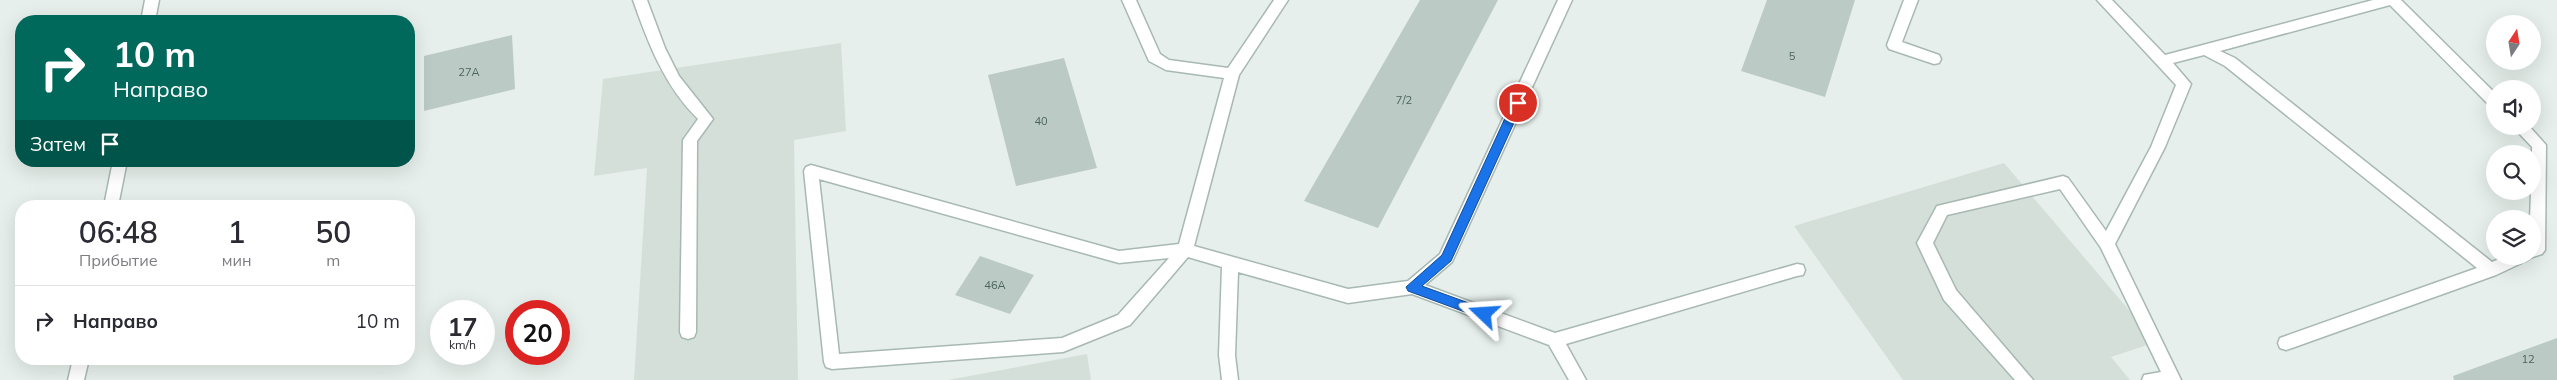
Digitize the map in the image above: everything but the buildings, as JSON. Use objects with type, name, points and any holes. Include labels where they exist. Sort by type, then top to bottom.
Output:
[{"type":"street","points":[[149,15],[152,0]]},
{"type":"street","points":[[640,0],[656,46],[693,108],[706,119],[690,140],[688,332]]},
{"type":"street","points":[[1129,0],[1154,57],[1166,65],[1232,74]]},
{"type":"street","points":[[1281,0],[1232,74],[1185,250],[1124,320],[1063,345],[832,362],[812,170],[1120,257],[1185,250],[1348,296],[1412,287],[1555,340],[1798,270]]},
{"type":"street","points":[[1412,287],[1446,258],[1565,0]]},
{"type":"street","points":[[1911,0],[1894,45],[1934,59]]},
{"type":"street","points":[[2104,0],[2184,84],[2158,147],[2107,244]]},
{"type":"street","points":[[2162,61],[2205,48],[2392,0],[2486,93]]},
{"type":"street","points":[[2205,48],[2230,62],[2490,270]]},
{"type":"street","points":[[2529,135],[2538,145],[2537,210]]},
{"type":"street","points":[[112,200],[119,167]]},
{"type":"street","points":[[2025,380],[1950,296],[1925,243],[1942,210],[2063,182],[2107,244],[2172,379],[2150,380]]},
{"type":"street","points":[[1230,263],[1227,355],[1230,380]]},
{"type":"street","points":[[2286,343],[2502,265]]},
{"type":"street","points":[[1555,340],[1578,380]]},
{"type":"street","points":[[76,380],[80,365]]},
{"type":"shaded area","points":[[841,43],[846,131],[794,140],[798,380],[634,380],[647,168],[594,176],[603,79]]},
{"type":"shaded area","points":[[2004,163],[2156,342],[2111,357],[2130,380],[1903,380],[1794,226]]},
{"type":"shaded area","points":[[1087,354],[1091,380],[948,380]]},
{"type":"route","points":[[1484,314],[1412,287],[1446,258],[1518,103]]}]
